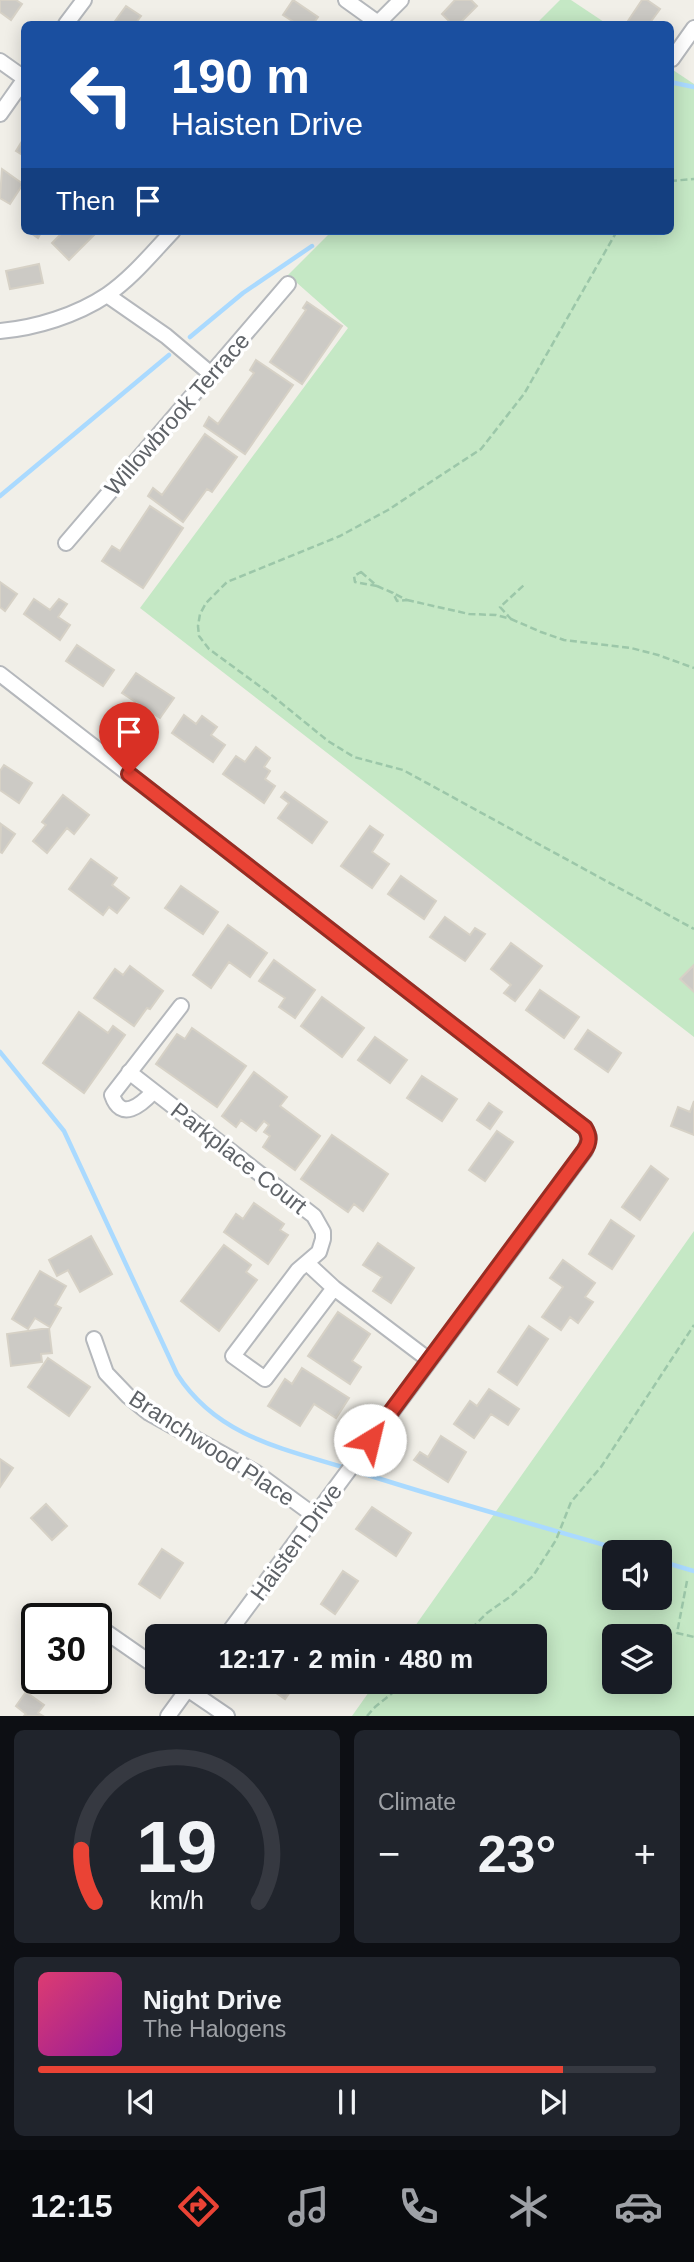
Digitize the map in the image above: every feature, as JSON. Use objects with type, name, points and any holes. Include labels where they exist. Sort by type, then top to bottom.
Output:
[{"type":"street","points":[[68,21],[84,0]]},
{"type":"street","points":[[346,0],[374,21]]},
{"type":"street","points":[[381,21],[401,0]]},
{"type":"street","points":[[674,56],[694,28]]},
{"type":"street","points":[[0,61],[21,77]]},
{"type":"street","points":[[0,114],[21,83]]},
{"type":"street","points":[[0,331],[49,321],[107,295],[131,275],[169,235]]},
{"type":"street","name":"Willowbrook Terrace","points":[[65,543],[288,284]]},
{"type":"street","points":[[107,295],[166,335],[211,374]]},
{"type":"street","name":"Haisten Drive","points":[[0,674],[585,1128],[589,1137],[587,1147],[235,1624]]},
{"type":"street","name":"Parkplace Court","points":[[153,1092],[134,1109],[122,1108],[112,1095],[181,1006]]},
{"type":"street","name":"Parkplace Court","points":[[129,1072],[314,1216],[321,1226],[324,1239],[319,1252],[298,1270],[233,1356],[265,1379],[334,1288]]},
{"type":"street","points":[[307,1263],[334,1288],[429,1360]]},
{"type":"street","name":"Branchwood Place","points":[[94,1339],[106,1373],[149,1413],[255,1472],[315,1516]]},
{"type":"street","points":[[112,1636],[145,1659]]},
{"type":"street","points":[[168,1716],[180,1694]]},
{"type":"street","points":[[199,1694],[227,1716]]},
{"type":"path","points":[[674,181],[694,179]]},
{"type":"path","points":[[615,235],[524,394],[481,449],[388,510],[340,536],[227,582],[206,603],[198,625],[200,635],[209,649],[328,741],[354,757],[403,770],[694,929]]},
{"type":"path","points":[[377,586],[361,572],[354,576],[355,582],[377,586],[393,593],[397,601],[407,600],[469,614],[496,615],[564,640],[659,654],[694,668]]},
{"type":"path","points":[[511,619],[500,607],[524,585]]},
{"type":"path","points":[[476,1624],[533,1576],[556,1540],[571,1502],[601,1467],[694,1325]]},
{"type":"path","points":[[687,1581],[677,1633],[694,1637]]},
{"type":"path","points":[[368,1716],[391,1694]]},
{"type":"green space","points":[[560,0],[571,0],[602,21],[539,21]]},
{"type":"green space","points":[[674,71],[694,84],[694,1037],[140,608],[348,328],[288,275],[328,235],[674,235]]},
{"type":"green space","points":[[694,1231],[694,1716],[352,1716],[368,1694],[547,1694],[547,1624],[416,1624]]},
{"type":"building","points":[[0,0],[16,0],[22,4],[11,20],[0,12]]},
{"type":"building","points":[[293,0],[318,17],[315,21],[292,21],[283,15]]},
{"type":"building","points":[[455,0],[471,0],[477,6],[462,21],[449,21],[442,14]]},
{"type":"building","points":[[642,0],[647,0],[660,9],[651,21],[628,21]]},
{"type":"building","points":[[126,6],[141,16],[137,21],[115,21]]},
{"type":"building","points":[[2,169],[21,183],[21,187],[10,204],[0,198]]},
{"type":"building","points":[[60,235],[94,235],[69,260],[52,243]]},
{"type":"building","points":[[39,264],[43,283],[10,289],[6,271]]},
{"type":"building","points":[[307,302],[342,326],[302,384],[270,362],[306,310],[303,308]]},
{"type":"building","points":[[256,360],[293,385],[245,454],[204,426],[209,417],[218,424],[254,373],[250,370]]},
{"type":"building","points":[[205,434],[237,457],[212,492],[207,489],[183,522],[148,496],[153,488],[162,495]]},
{"type":"building","points":[[150,506],[183,528],[143,588],[102,561],[112,546],[120,551]]},
{"type":"building","points":[[0,582],[17,594],[5,611],[0,607]]},
{"type":"building","points":[[34,599],[50,610],[59,599],[67,604],[58,617],[70,625],[60,640],[24,614]]},
{"type":"building","points":[[77,645],[114,670],[103,686],[66,661]]},
{"type":"building","points":[[136,673],[174,698],[160,718],[122,693]]},
{"type":"building","points":[[184,715],[196,724],[202,716],[217,727],[211,735],[225,745],[213,762],[172,733]]},
{"type":"building","points":[[256,747],[270,758],[264,767],[270,771],[265,779],[275,786],[264,803],[223,774],[236,756],[245,762]]},
{"type":"building","points":[[4,765],[32,783],[19,803],[0,790],[0,771]]},
{"type":"building","points":[[285,792],[327,822],[312,843],[278,818],[289,803],[281,797]]},
{"type":"building","points":[[63,795],[89,815],[74,834],[67,828],[47,853],[33,841],[46,825],[42,822]]},
{"type":"building","points":[[1,824],[15,834],[2,853],[0,852]]},
{"type":"building","points":[[370,826],[383,835],[372,852],[389,864],[372,888],[341,866]]},
{"type":"building","points":[[91,859],[117,878],[112,885],[129,898],[117,913],[109,907],[103,915],[69,889]]},
{"type":"building","points":[[401,876],[436,901],[424,919],[388,894]]},
{"type":"building","points":[[181,886],[218,912],[203,934],[165,908]]},
{"type":"building","points":[[445,917],[470,935],[475,928],[485,934],[465,961],[430,937]]},
{"type":"building","points":[[228,925],[267,953],[250,977],[229,962],[211,988],[193,975]]},
{"type":"building","points":[[511,943],[542,966],[515,1001],[504,993],[511,985],[491,969]]},
{"type":"building","points":[[274,960],[315,990],[295,1018],[279,1007],[285,998],[259,981]]},
{"type":"building","points":[[694,965],[694,992],[680,979]]},
{"type":"building","points":[[130,966],[163,991],[134,1026],[94,998],[115,969],[123,975]]},
{"type":"building","points":[[540,990],[579,1017],[564,1038],[526,1010]]},
{"type":"building","points":[[322,997],[364,1028],[342,1057],[301,1026]]},
{"type":"building","points":[[79,1012],[108,1033],[113,1026],[125,1035],[84,1093],[43,1063]]},
{"type":"building","points":[[192,1028],[246,1066],[217,1107],[156,1064],[177,1034],[185,1039]]},
{"type":"building","points":[[588,1030],[621,1053],[608,1072],[575,1049]]},
{"type":"building","points":[[375,1037],[407,1060],[390,1083],[358,1060]]},
{"type":"building","points":[[254,1072],[287,1097],[280,1106],[320,1136],[295,1170],[263,1147],[270,1136],[264,1132],[269,1125],[264,1121],[256,1131],[241,1120],[236,1127],[222,1116]]},
{"type":"building","points":[[422,1076],[457,1099],[442,1121],[407,1098]]},
{"type":"building","points":[[694,1101],[694,1135],[671,1126],[678,1107],[690,1112]]},
{"type":"building","points":[[489,1103],[502,1112],[490,1129],[477,1120]]},
{"type":"building","points":[[497,1131],[513,1142],[485,1181],[469,1170]]},
{"type":"building","points":[[332,1135],[388,1174],[363,1211],[354,1204],[348,1212],[301,1179]]},
{"type":"building","points":[[651,1166],[668,1179],[640,1220],[622,1207]]},
{"type":"building","points":[[254,1203],[284,1224],[280,1230],[288,1235],[268,1264],[224,1232],[236,1214],[243,1219]]},
{"type":"building","points":[[611,1220],[634,1236],[612,1269],[589,1254]]},
{"type":"building","points":[[91,1236],[112,1274],[80,1292],[68,1270],[57,1276],[49,1260]]},
{"type":"building","points":[[378,1243],[414,1268],[391,1303],[373,1291],[382,1277],[363,1265]]},
{"type":"building","points":[[224,1245],[251,1265],[246,1272],[257,1280],[219,1331],[181,1301]]},
{"type":"building","points":[[563,1260],[595,1283],[585,1297],[593,1302],[578,1323],[570,1317],[561,1330],[542,1317],[563,1287],[550,1278]]},
{"type":"building","points":[[40,1271],[66,1286],[55,1305],[61,1308],[50,1327],[35,1318],[28,1329],[12,1319]]},
{"type":"building","points":[[338,1312],[370,1334],[352,1361],[361,1367],[350,1384],[308,1356]]},
{"type":"building","points":[[529,1326],[548,1339],[517,1385],[498,1372]]},
{"type":"building","points":[[49,1328],[52,1353],[41,1354],[42,1362],[11,1366],[7,1334]]},
{"type":"building","points":[[48,1358],[90,1387],[69,1416],[28,1387]]},
{"type":"building","points":[[302,1368],[349,1398],[336,1418],[314,1404],[300,1426],[268,1406],[285,1379],[292,1384]]},
{"type":"building","points":[[489,1389],[519,1409],[508,1425],[491,1414],[474,1438],[454,1424],[470,1401],[477,1406]]},
{"type":"building","points":[[441,1436],[466,1452],[448,1482],[414,1460],[420,1452],[428,1457]]},
{"type":"building","points":[[0,1459],[13,1468],[0,1487]]},
{"type":"building","points":[[46,1504],[67,1526],[52,1540],[31,1518]]},
{"type":"building","points":[[372,1507],[411,1533],[396,1556],[356,1529]]},
{"type":"building","points":[[162,1549],[183,1563],[160,1598],[139,1584]]},
{"type":"building","points":[[343,1571],[358,1581],[335,1614],[321,1604]]},
{"type":"building","points":[[25,1694],[29,1694],[44,1705],[38,1713],[43,1716],[24,1716],[26,1714],[16,1706]]},
{"type":"waterway","points":[[674,83],[694,87]]},
{"type":"waterway","points":[[190,337],[243,293],[312,246]]},
{"type":"waterway","points":[[0,496],[169,355]]},
{"type":"waterway","points":[[0,1052],[64,1131],[177,1374],[190,1392],[215,1415],[244,1433],[282,1449],[602,1544]]},
{"type":"waterway","points":[[672,1565],[694,1571]]},
{"type":"route","points":[[129,774],[585,1128],[589,1137],[587,1147],[370,1440]]}]
